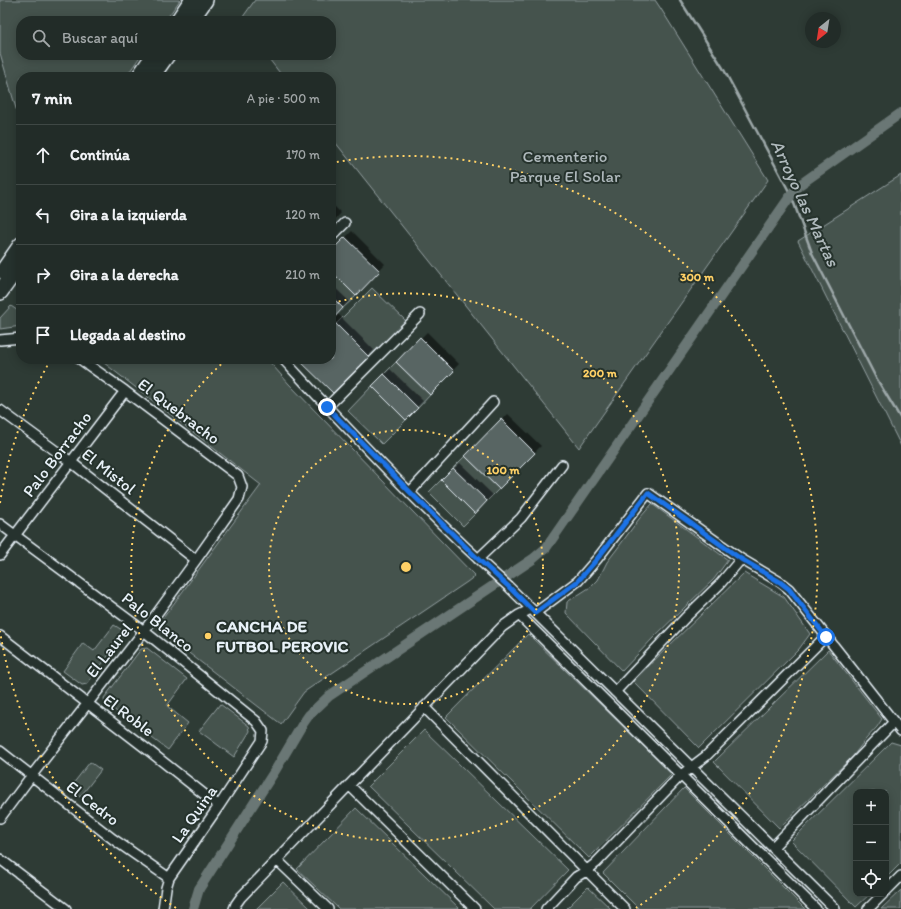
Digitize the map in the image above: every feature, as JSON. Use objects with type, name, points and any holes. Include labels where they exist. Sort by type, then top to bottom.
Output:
[{"type":"main road","points":[[181,16],[192,0]]},
{"type":"main road","points":[[194,16],[205,0]]},
{"type":"main road","points":[[142,72],[151,60]]},
{"type":"main road","points":[[155,72],[163,60]]},
{"type":"main road","points":[[0,274],[16,252]]},
{"type":"main road","points":[[0,292],[16,270]]},
{"type":"street","points":[[336,232],[345,223]]},
{"type":"street","points":[[327,407],[420,314]]},
{"type":"street","points":[[0,340],[16,338]]},
{"type":"street","name":"El Quebracho","points":[[87,364],[238,476],[242,486],[240,499]]},
{"type":"street","points":[[288,364],[327,407],[410,492],[478,559],[509,587],[835,909]]},
{"type":"street","name":"Palo Borracho","points":[[0,555],[125,391]]},
{"type":"street","points":[[410,492],[493,402]]},
{"type":"street","name":"El Mistol","points":[[0,410],[71,462],[196,560]]},
{"type":"street","points":[[478,559],[521,518],[562,465]]},
{"type":"street","points":[[234,909],[241,897],[502,627],[519,615],[533,611],[578,581],[648,493],[741,559],[789,589],[901,731]]},
{"type":"street","name":"El Laurel","points":[[0,818],[87,703],[144,631],[240,499]]},
{"type":"street","name":"Palo Blanco","points":[[0,524],[144,631],[256,721],[263,731],[262,741]]},
{"type":"street","points":[[615,692],[720,584],[741,559]]},
{"type":"street","points":[[519,615],[816,909]]},
{"type":"street","name":"El Roble","points":[[0,636],[219,806]]},
{"type":"street","points":[[546,909],[576,877],[596,864],[681,775],[706,756],[826,637]]},
{"type":"street","points":[[424,707],[625,909]]},
{"type":"street","points":[[773,847],[894,722]]},
{"type":"street","name":"La Quina","points":[[163,909],[168,878],[219,806],[262,741]]},
{"type":"street","name":"El Cedro","points":[[0,750],[113,839],[168,878]]},
{"type":"street","points":[[349,785],[476,909]]},
{"type":"street","points":[[0,859],[66,909]]},
{"type":"street","points":[[277,860],[328,909]]},
{"type":"street","points":[[889,889],[901,876]]},
{"type":"street","points":[[868,909],[881,897]]},
{"type":"green space","points":[[0,0],[180,0],[169,16],[16,16],[16,60],[138,60],[129,72],[16,72],[16,109],[0,53]]},
{"type":"green space","name":"Cementerio Parque El Solar","points":[[255,0],[655,0],[768,180],[579,448],[336,143],[336,72],[279,72],[270,60],[336,60],[336,16],[244,16]]},
{"type":"green space","points":[[901,175],[901,446],[798,241]]},
{"type":"green space","points":[[336,276],[356,296],[343,308],[336,301]]},
{"type":"green space","points":[[372,288],[406,321],[370,358],[336,324]]},
{"type":"green space","points":[[11,306],[16,310],[16,327],[0,329],[0,318]]},
{"type":"green space","points":[[396,362],[430,395],[418,408],[384,374]]},
{"type":"green space","points":[[105,364],[271,364],[475,576],[304,692],[281,724],[159,630],[158,625],[261,485]]},
{"type":"green space","points":[[372,386],[406,420],[382,444],[348,411]]},
{"type":"green space","points":[[465,456],[499,489],[487,501],[453,468]]},
{"type":"green space","points":[[441,480],[475,514],[463,526],[429,492]]},
{"type":"green space","points":[[652,504],[728,560],[714,579],[653,638],[622,671],[566,613],[567,602],[592,586],[598,580],[607,562]]},
{"type":"green space","points":[[744,573],[784,597],[810,634],[799,649],[699,748],[633,681]]},
{"type":"green space","points":[[114,625],[122,630],[123,636],[87,684],[82,685],[63,671],[83,643],[94,651]]},
{"type":"green space","points":[[528,634],[672,774],[589,858],[446,717]]},
{"type":"green space","points":[[147,648],[187,679],[167,706],[188,723],[168,750],[105,703],[104,698],[141,649]]},
{"type":"green space","points":[[828,650],[882,719],[853,756],[779,828],[714,762]]},
{"type":"green space","points":[[220,704],[249,726],[250,731],[234,757],[199,731]]},
{"type":"green space","points":[[424,730],[568,870],[530,909],[494,909],[368,786]]},
{"type":"green space","points":[[891,742],[901,745],[901,863],[889,875],[889,789],[853,789],[853,897],[867,897],[856,907],[791,841]]},
{"type":"green space","points":[[90,762],[101,770],[80,797],[69,789]]},
{"type":"green space","points":[[684,788],[805,909],[639,909],[603,873]]},
{"type":"green space","points":[[356,808],[460,909],[339,909],[297,869]]},
{"type":"green space","points":[[283,882],[310,908],[311,909],[256,909]]},
{"type":"green space","points":[[588,887],[611,909],[566,909]]},
{"type":"green space","points":[[901,890],[901,909],[881,909]]},
{"type":"building","points":[[345,237],[380,271],[356,296],[336,276],[336,246]]},
{"type":"building","points":[[336,301],[343,308],[336,316]]},
{"type":"building","points":[[336,324],[369,357],[333,393],[303,364],[336,364]]},
{"type":"building","points":[[420,337],[454,371],[430,395],[396,362]]},
{"type":"building","points":[[384,374],[418,408],[406,420],[372,386]]},
{"type":"building","points":[[501,419],[535,453],[499,489],[465,456]]},
{"type":"building","points":[[453,468],[487,501],[475,514],[441,480]]},
{"type":"waterway","name":"Arroyo las Martas","points":[[680,0],[723,68],[791,195],[812,253],[875,376],[901,419]]},
{"type":"waterway","points":[[193,909],[199,889],[309,715],[329,696],[533,559],[546,548],[798,186],[901,113]]},
{"type":"place","name":"CANCHA DE FUTBOL PEROVIC","points":[[208,636]]},
{"type":"route","points":[[327,407],[410,492],[535,613],[578,581],[648,493],[741,559],[789,589],[826,637]]}]
